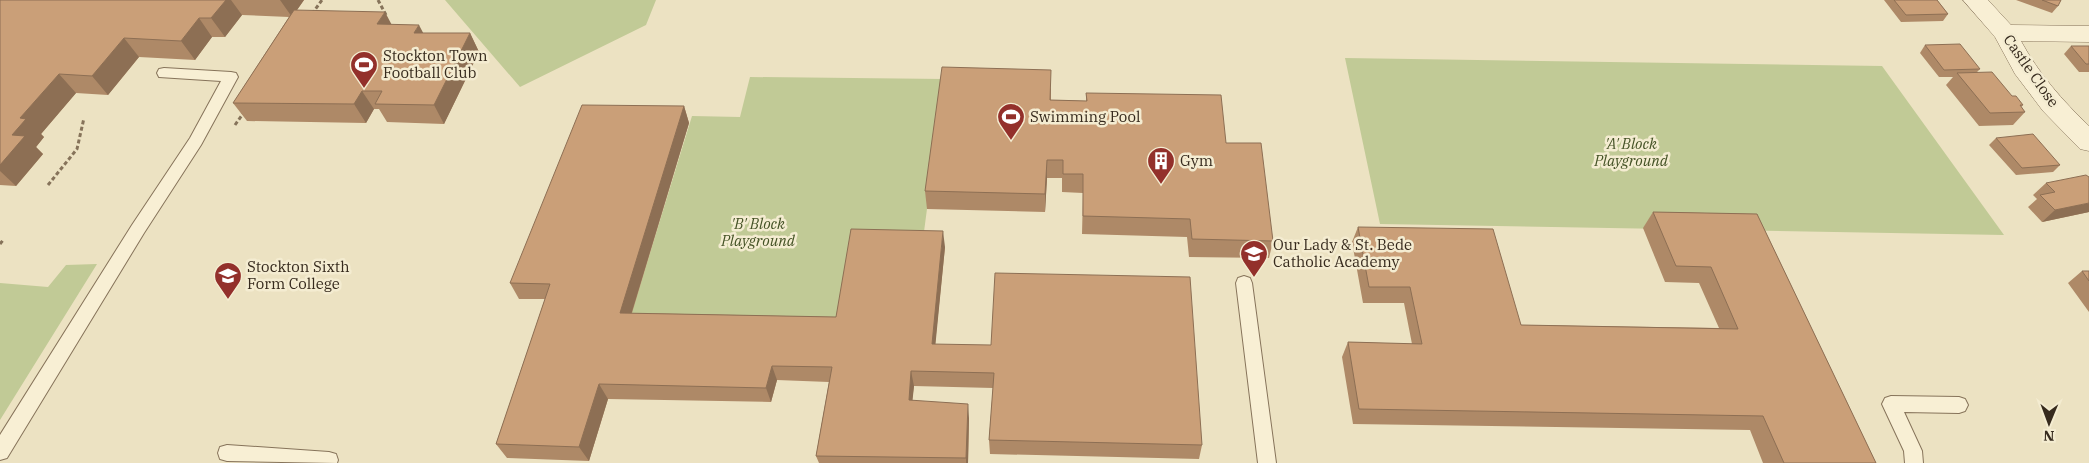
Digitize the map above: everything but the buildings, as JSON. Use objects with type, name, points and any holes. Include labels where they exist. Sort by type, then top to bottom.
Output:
[{"type":"street","name":"Castle Close","points":[[1975,0],[2004,33],[2024,68],[2052,105],[2089,142]]},
{"type":"street","points":[[2004,33],[2089,34]]},
{"type":"lane","points":[[0,452],[138,229],[196,140],[231,76],[164,73]]},
{"type":"lane","points":[[1244,283],[1267,463]]},
{"type":"lane","points":[[1914,463],[1914,451],[1892,404],[1959,406]]},
{"type":"lane","points":[[227,453],[329,460]]},
{"type":"path","points":[[308,20],[322,0]]},
{"type":"path","points":[[378,0],[388,20]]},
{"type":"path","points":[[234,126],[250,103]]},
{"type":"path","points":[[48,185],[78,149],[84,118]]},
{"type":"path","points":[[0,244],[4,239]]},
{"type":"green space","points":[[445,0],[656,0],[646,25],[520,87]]},
{"type":"green space","name":"'A' Block Playground","points":[[1345,58],[1882,66],[2004,235],[1380,224]]},
{"type":"green space","name":"'B' Block Playground","points":[[750,77],[944,79],[922,247],[840,332],[627,328],[692,116],[740,117]]},
{"type":"green space","points":[[97,264],[0,420],[0,283],[48,287],[66,265]]},
{"type":"place","name":"Stockton Town Football Club","points":[[364,89]]},
{"type":"place","name":"Swimming Pool","points":[[1011,141]]},
{"type":"place","name":"Gym","points":[[1161,185]]},
{"type":"place","name":"Our Lady & St. Bede Catholic Academy","points":[[1254,278]]},
{"type":"place","name":"Stockton Sixth Form College","points":[[228,300]]}]
